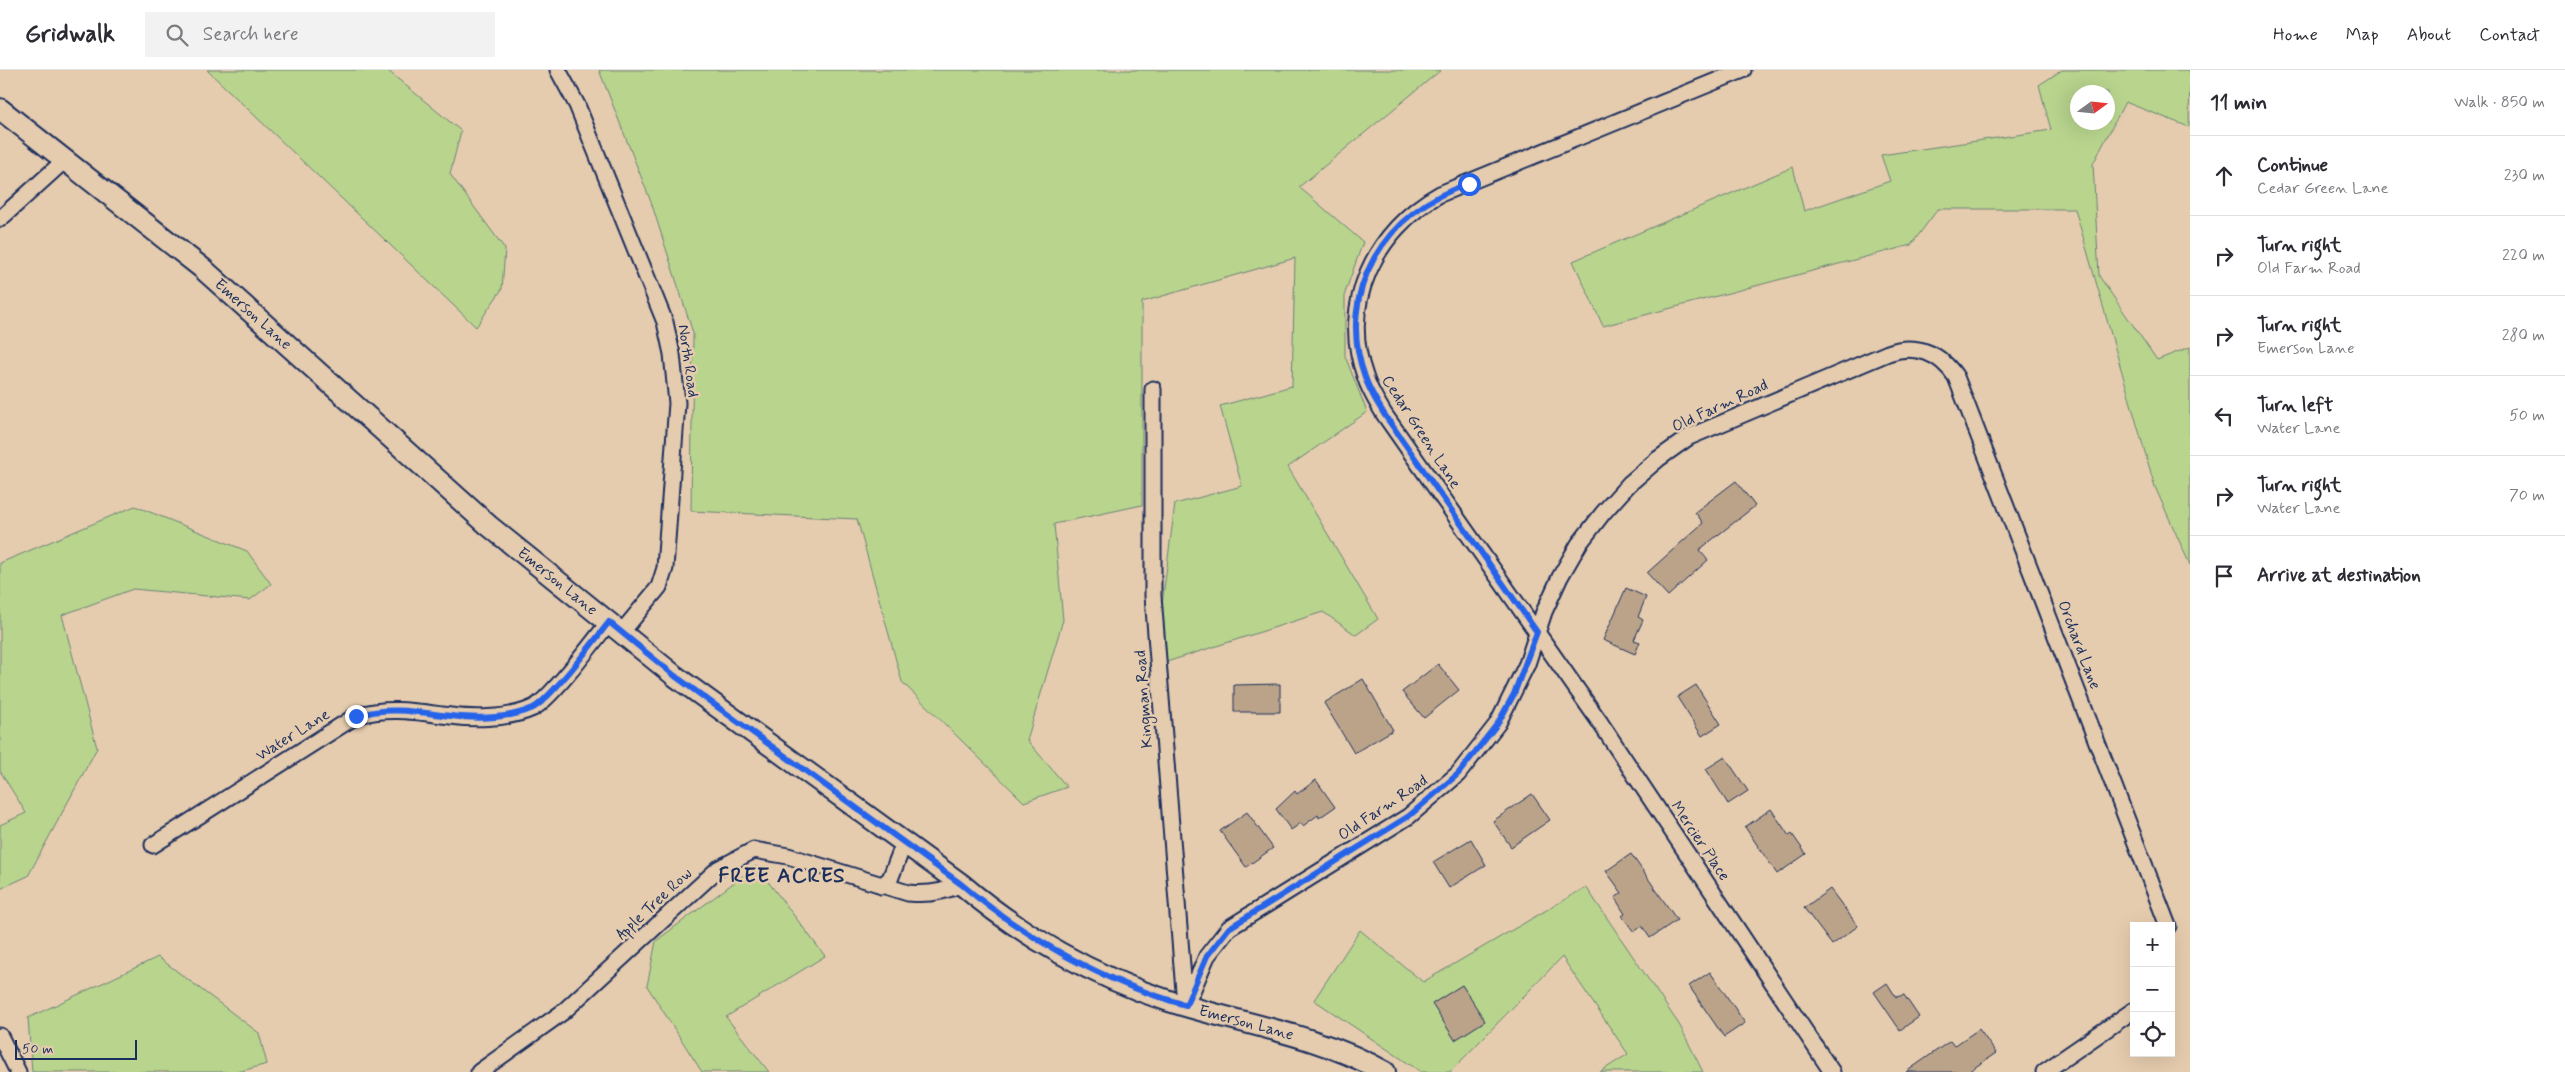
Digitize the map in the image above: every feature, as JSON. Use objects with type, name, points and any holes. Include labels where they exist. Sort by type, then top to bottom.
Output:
[{"type":"street","name":"North Road","points":[[558,70],[577,106],[665,322],[675,379],[676,403],[665,568],[659,587],[615,628]]},
{"type":"street","name":"Cedar Green Lane","points":[[1537,632],[1384,414],[1371,391],[1360,362],[1356,332],[1359,301],[1368,271],[1378,251],[1391,232],[1426,202],[1743,70]]},
{"type":"street","name":"Emerson Lane","points":[[0,109],[202,268],[488,525],[615,628],[675,676],[961,884],[986,905],[1043,943],[1100,973],[1168,1000],[1331,1046],[1384,1072]]},
{"type":"street","points":[[0,219],[65,160]]},
{"type":"street","name":"Old Farm Road","points":[[1186,1005],[1207,956],[1229,928],[1409,816],[1458,774],[1480,749],[1510,701],[1527,664],[1537,632],[1560,577],[1602,513],[1643,472],[1689,437],[1896,350],[1907,348],[1930,353],[1950,368],[1956,377]]},
{"type":"street","name":"Orchard Lane","points":[[1956,377],[2166,922]]},
{"type":"street","name":"Kingman Road","points":[[1153,389],[1153,596],[1186,1005]]},
{"type":"street","name":"Water Lane","points":[[153,845],[356,716],[374,711],[404,710],[475,720],[534,708],[615,628]]},
{"type":"street","name":"Mercier Place","points":[[1537,632],[1599,721],[1832,1072]]},
{"type":"street","points":[[881,886],[890,879],[904,843]]},
{"type":"street","name":"Apple Tree Row","points":[[479,1072],[563,1012],[718,868],[754,850],[788,856],[821,865],[863,877],[881,886],[908,893],[927,895],[949,890],[961,884]]},
{"type":"street","points":[[2044,1072],[2131,1012]]},
{"type":"street","points":[[0,1036],[18,1072]]},
{"type":"green space","points":[[207,70],[387,70],[461,131],[450,174],[505,249],[502,289],[476,327]]},
{"type":"green space","points":[[599,70],[1441,70],[1299,187],[1363,242],[1345,293],[1345,356],[1367,412],[1288,467],[1378,619],[1356,635],[1323,612],[1154,666],[1175,504],[1242,486],[1220,406],[1292,386],[1295,258],[1142,302],[1142,505],[1054,524],[1063,620],[1027,740],[1067,787],[1024,802],[902,682],[857,519],[691,511],[693,333],[651,202]]},
{"type":"green space","points":[[2062,70],[2190,70],[2189,127],[2125,102],[2115,121],[2115,85],[2070,85],[2070,130],[2111,130],[2093,164],[2099,276],[2157,360],[2190,347],[2190,565],[2155,487],[2075,209],[1938,209],[1911,245],[1603,326],[1573,261],[1793,167],[1804,211],[1890,181],[1881,155],[2051,130],[2039,85]]},
{"type":"green space","points":[[135,506],[247,551],[271,584],[250,600],[133,589],[62,615],[97,748],[28,876],[0,889],[0,825],[26,813],[0,771],[0,563]]},
{"type":"green space","points":[[756,866],[825,956],[726,1017],[769,1072],[702,1072],[647,986],[656,941]]},
{"type":"green space","points":[[1586,887],[1680,1026],[1703,1072],[1600,1072],[1628,1054],[1562,957],[1450,1072],[1421,1072],[1314,1000],[1360,930],[1423,982]]},
{"type":"green space","points":[[158,957],[259,1033],[267,1064],[238,1072],[32,1072],[28,1018]]},
{"type":"building","points":[[1736,481],[1755,506],[1699,550],[1708,560],[1668,596],[1647,573],[1703,523],[1695,512]]},
{"type":"building","points":[[1626,588],[1646,597],[1638,617],[1643,620],[1634,640],[1640,642],[1635,654],[1603,640]]},
{"type":"building","points":[[1438,664],[1459,690],[1424,718],[1402,692]]},
{"type":"building","points":[[1363,679],[1393,730],[1354,753],[1324,703]]},
{"type":"building","points":[[1280,684],[1280,712],[1234,712],[1234,685]]},
{"type":"building","points":[[1696,685],[1721,724],[1702,736],[1677,697]]},
{"type":"building","points":[[1725,757],[1748,791],[1728,804],[1706,769]]},
{"type":"building","points":[[1316,780],[1335,807],[1319,818],[1318,815],[1303,826],[1301,823],[1291,830],[1276,809],[1295,791],[1297,794]]},
{"type":"building","points":[[1532,794],[1550,820],[1511,847],[1493,821]]},
{"type":"building","points":[[1771,809],[1789,836],[1792,834],[1806,854],[1777,874],[1745,827]]},
{"type":"building","points":[[1247,812],[1273,848],[1246,867],[1220,831]]},
{"type":"building","points":[[1471,839],[1486,865],[1449,888],[1433,862]]},
{"type":"building","points":[[1631,854],[1677,920],[1650,938],[1642,926],[1634,932],[1622,916],[1625,914],[1615,898],[1622,893],[1606,871]]},
{"type":"building","points":[[1830,889],[1858,926],[1832,945],[1804,908]]},
{"type":"building","points":[[1710,972],[1745,1023],[1724,1037],[1689,986]]},
{"type":"building","points":[[1887,983],[1896,997],[1904,995],[1919,1017],[1900,1030],[1874,992]]},
{"type":"building","points":[[1462,985],[1485,1021],[1455,1040],[1432,1004]]},
{"type":"building","points":[[1979,1029],[1996,1053],[1968,1072],[1906,1072],[1950,1041],[1954,1046]]},
{"type":"district","name":"FREE ACRES","points":[[782,876]]},
{"type":"route","points":[[356,716],[374,711],[404,710],[475,720],[534,708],[558,685],[609,622],[675,676],[961,884],[986,905],[1035,938],[1100,973],[1168,1000],[1186,1005],[1207,956],[1229,928],[1409,816],[1435,796],[1458,774],[1480,749],[1498,723],[1514,694],[1527,664],[1537,632],[1384,414],[1365,377],[1360,362],[1356,332],[1362,286],[1374,257],[1391,232],[1426,202],[1454,188],[1469,184]]}]
